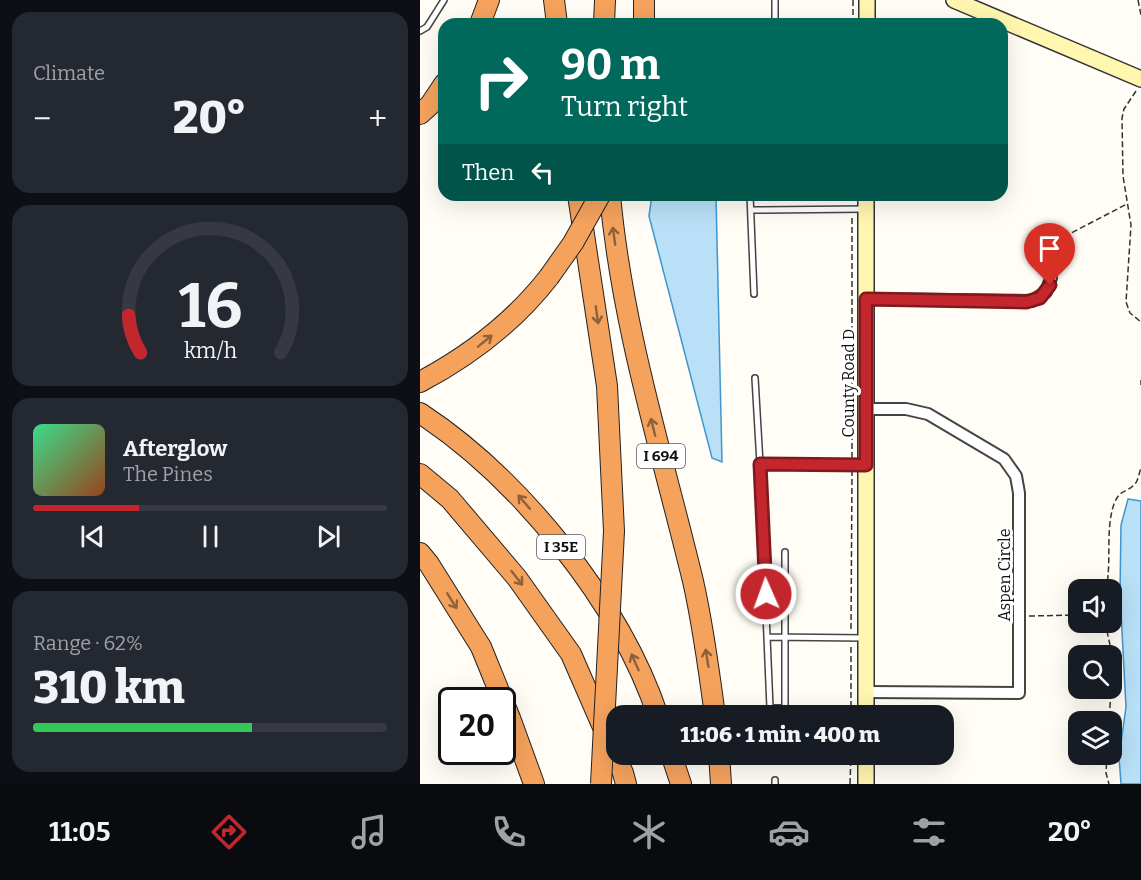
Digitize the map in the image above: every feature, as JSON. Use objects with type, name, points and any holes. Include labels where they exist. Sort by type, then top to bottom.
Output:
[{"type":"highway","points":[[482,18],[489,0]]},
{"type":"highway","points":[[554,0],[556,18]]},
{"type":"highway","points":[[604,18],[605,0]]},
{"type":"highway","points":[[644,0],[644,18]]},
{"type":"highway","points":[[420,114],[438,93]]},
{"type":"highway","points":[[579,201],[607,386],[614,531],[601,784]]},
{"type":"highway","points":[[428,377],[475,350],[530,302],[573,243],[597,201]]},
{"type":"highway","name":"I 694","points":[[611,201],[623,298],[693,583],[708,656],[715,705]]},
{"type":"highway","name":"I 35E","points":[[420,413],[447,431],[519,497],[578,566],[625,641],[653,705]]},
{"type":"highway","points":[[420,474],[450,500],[517,578],[571,654],[623,772],[626,784]]},
{"type":"highway","points":[[420,553],[481,647],[534,784]]},
{"type":"highway","points":[[675,765],[681,784]]},
{"type":"highway","points":[[720,765],[721,784]]},
{"type":"street","points":[[867,0],[867,18]]},
{"type":"street","points":[[954,0],[995,18]]},
{"type":"street","points":[[1008,24],[1140,82]]},
{"type":"street","name":"County Road D","points":[[862,204],[866,299],[866,409],[859,465],[859,638],[866,705]]},
{"type":"street","points":[[866,299],[1032,301],[1046,292],[1051,278],[1040,249]]},
{"type":"street","name":"Aspen Circle","points":[[866,409],[906,409],[928,414],[996,452],[1011,467],[1016,476],[1019,493],[1019,693],[866,693]]},
{"type":"street","points":[[866,765],[866,784]]},
{"type":"lane","points":[[420,31],[427,27],[444,0]]},
{"type":"lane","points":[[775,0],[775,18]]},
{"type":"lane","points":[[750,201],[754,294]]},
{"type":"lane","points":[[751,210],[862,204]]},
{"type":"lane","points":[[755,378],[770,708],[785,708],[785,552]]},
{"type":"lane","points":[[760,464],[859,465]]},
{"type":"lane","points":[[767,637],[859,638]]},
{"type":"path","points":[[853,0],[853,18]]},
{"type":"path","points":[[1138,0],[1141,15]]},
{"type":"path","points":[[1140,82],[1122,118],[1123,176],[1131,225],[1126,302],[1130,313],[1141,322]]},
{"type":"path","points":[[852,705],[859,638],[862,204]]},
{"type":"path","points":[[1040,249],[1127,204]]},
{"type":"path","points":[[1141,380],[1141,385]]},
{"type":"path","points":[[1108,579],[1110,522],[1114,505],[1119,495],[1135,485],[1141,468]]},
{"type":"path","points":[[1135,485],[1141,488]]},
{"type":"path","points":[[1019,616],[1068,615]]},
{"type":"path","points":[[1108,633],[1113,659],[1109,711]]},
{"type":"path","points":[[850,765],[850,784]]},
{"type":"path","points":[[1106,765],[1109,784]]},
{"type":"water","points":[[651,201],[716,201],[722,462],[712,458],[649,216]]},
{"type":"water","points":[[1128,499],[1141,501],[1141,784],[1121,784],[1120,765],[1122,765],[1122,736],[1126,707],[1120,579],[1121,525]]},
{"type":"route","points":[[766,594],[760,464],[866,465],[866,299],[1026,302],[1040,298],[1050,285]]}]
